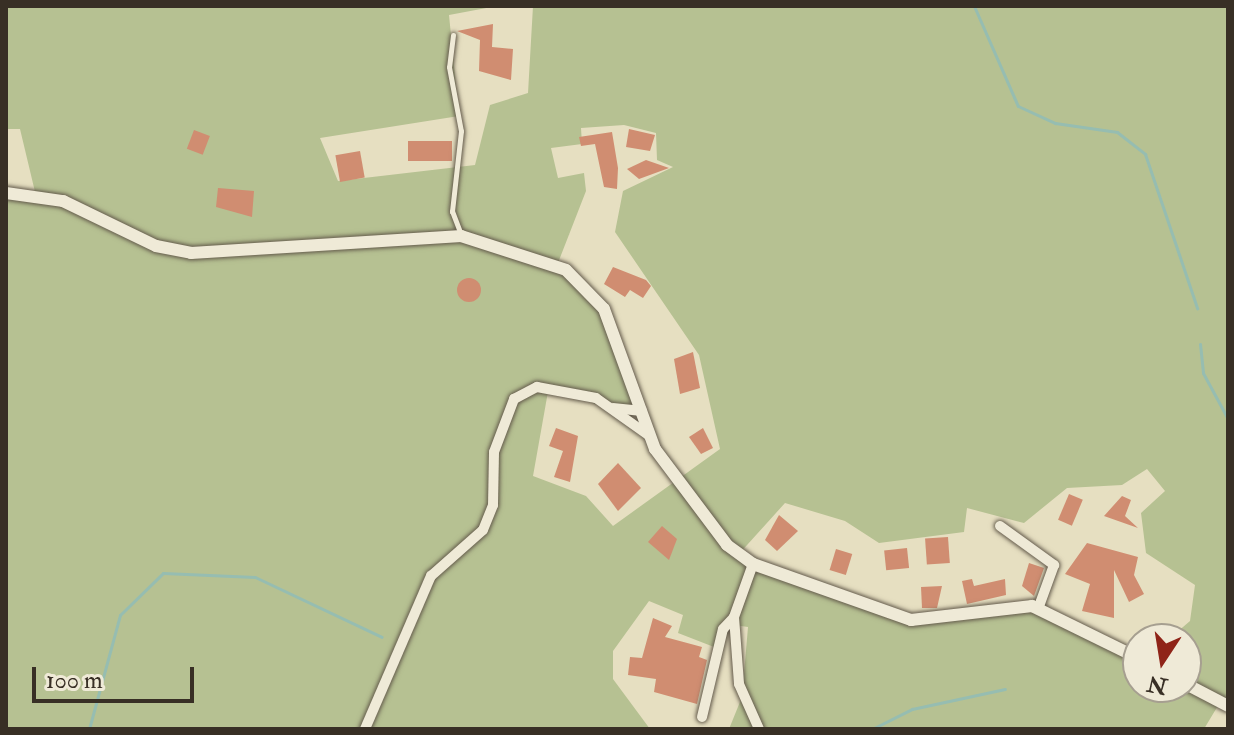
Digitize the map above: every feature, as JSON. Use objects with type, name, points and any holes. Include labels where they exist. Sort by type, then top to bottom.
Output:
[{"type":"street","points":[[6,193],[24,192],[191,253],[461,236],[566,270],[588,285],[616,334],[651,437],[693,504],[753,564],[911,620],[1038,609],[1122,650]]},
{"type":"street","points":[[365,729],[431,576],[483,530],[493,505],[494,452],[514,399],[537,387],[613,408],[642,411]]},
{"type":"street","points":[[613,408],[651,437]]},
{"type":"street","points":[[1000,526],[1054,565],[1038,609]]},
{"type":"street","points":[[702,717],[723,629],[734,617],[753,564]]},
{"type":"street","points":[[734,617],[739,684],[759,729]]},
{"type":"street","points":[[1202,692],[1228,706]]},
{"type":"lane","points":[[453,35],[449,67],[461,143],[452,211],[461,236]]},
{"type":"green space","points":[[6,6],[497,6],[449,15],[459,116],[320,138],[338,181],[475,165],[490,105],[528,93],[533,6],[1228,6],[1228,708],[1219,704],[1204,729],[729,729],[742,697],[748,627],[727,624],[714,647],[678,633],[683,615],[649,601],[613,651],[613,679],[650,729],[6,729],[6,198],[36,196],[20,129],[6,129]],"holes":[[[624,125],[656,133],[657,160],[673,167],[623,191],[615,232],[699,355],[720,449],[613,526],[586,496],[533,476],[549,386],[631,418],[638,401],[600,301],[556,268],[586,191],[584,173],[558,178],[551,148],[582,144],[581,128]],[[1147,469],[1165,491],[1141,513],[1146,553],[1195,585],[1188,623],[1202,623],[1202,703],[1122,703],[1122,652],[1031,607],[906,622],[738,555],[785,503],[845,521],[879,543],[964,532],[967,508],[1024,523],[1067,488],[1122,485]]]},
{"type":"building","points":[[493,24],[492,47],[513,49],[511,80],[479,71],[480,40],[457,31]]},
{"type":"building","points":[[629,129],[655,135],[650,151],[626,147]]},
{"type":"building","points":[[194,130],[210,136],[203,155],[187,149]]},
{"type":"building","points":[[612,132],[618,168],[617,189],[604,187],[595,144],[581,146],[579,137]]},
{"type":"building","points":[[408,141],[452,141],[452,161],[408,161]]},
{"type":"building","points":[[360,151],[365,178],[340,182],[335,155]]},
{"type":"building","points":[[646,160],[669,168],[639,179],[627,169]]},
{"type":"building","points":[[218,188],[254,191],[252,217],[216,207]]},
{"type":"building","points":[[613,267],[646,280],[651,286],[643,298],[630,290],[625,297],[604,284]]},
{"type":"building","points":[[469,278],[477,282],[481,290],[477,298],[469,302],[461,298],[457,290],[461,282]]},
{"type":"building","points":[[693,352],[700,388],[680,394],[674,359]]},
{"type":"building","points":[[556,428],[578,436],[570,482],[554,477],[563,451],[549,446]]},
{"type":"building","points":[[703,428],[713,448],[701,454],[689,437]]},
{"type":"building","points":[[618,463],[641,488],[618,511],[598,484]]},
{"type":"building","points":[[1069,494],[1083,500],[1072,526],[1058,520]]},
{"type":"building","points":[[1122,496],[1131,500],[1125,516],[1138,528],[1104,516]]},
{"type":"building","points":[[779,515],[798,531],[777,551],[765,540]]},
{"type":"building","points":[[662,526],[677,539],[669,560],[648,542]]},
{"type":"building","points":[[948,537],[950,563],[927,565],[925,539]]},
{"type":"building","points":[[1087,543],[1138,557],[1134,575],[1144,594],[1129,602],[1114,570],[1114,618],[1082,611],[1090,584],[1065,574]]},
{"type":"building","points":[[907,548],[909,568],[886,570],[884,550]]},
{"type":"building","points":[[836,549],[852,554],[846,575],[830,570]]},
{"type":"building","points":[[1029,563],[1044,568],[1034,596],[1022,586]]},
{"type":"building","points":[[972,579],[974,586],[1005,579],[1006,595],[967,604],[962,581]]},
{"type":"building","points":[[942,586],[937,608],[922,608],[921,587]]},
{"type":"building","points":[[653,618],[672,626],[665,637],[702,647],[699,657],[707,660],[697,704],[654,692],[656,679],[628,675],[630,657],[642,658]]},
{"type":"waterway","points":[[974,6],[1018,106],[1055,123],[1117,132],[1145,154],[1197,308]]},
{"type":"waterway","points":[[1200,344],[1203,373],[1228,419]]},
{"type":"waterway","points":[[89,729],[120,615],[163,573],[255,577],[382,637]]},
{"type":"waterway","points":[[872,729],[912,709],[1005,689]]}]
